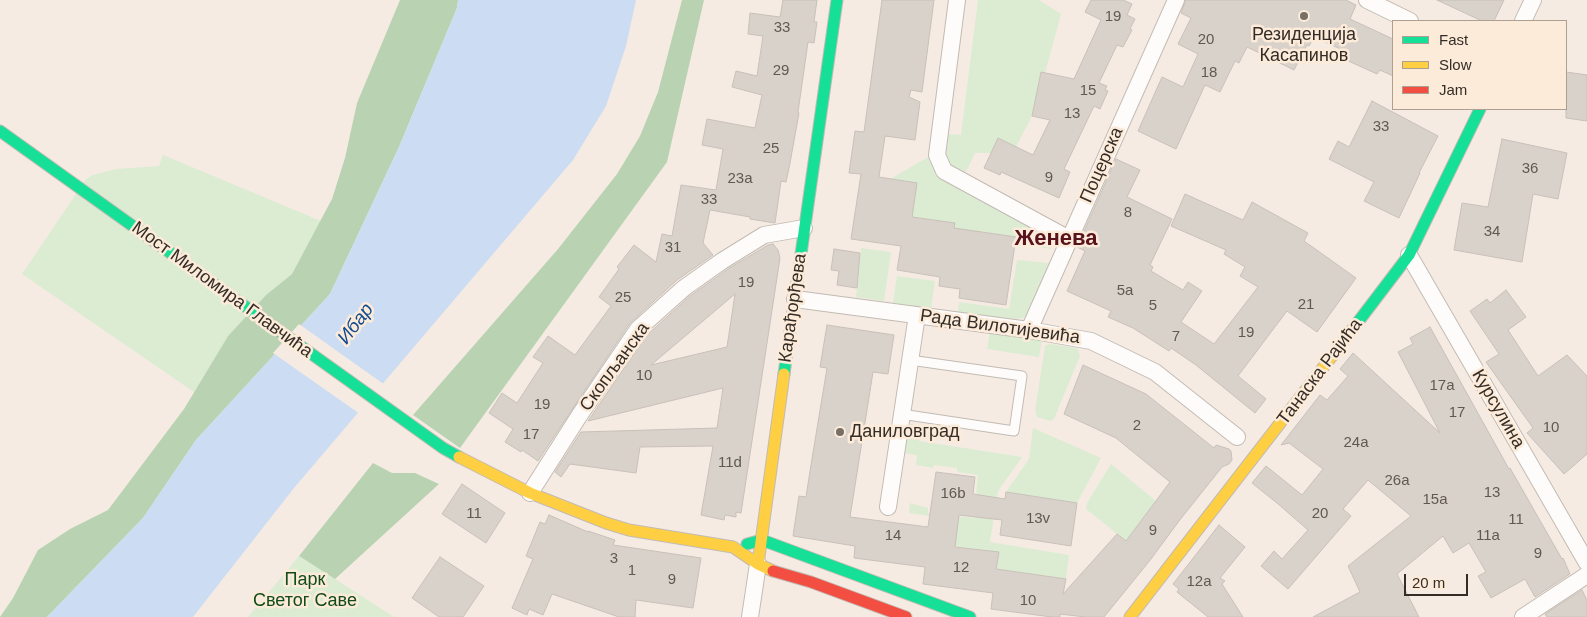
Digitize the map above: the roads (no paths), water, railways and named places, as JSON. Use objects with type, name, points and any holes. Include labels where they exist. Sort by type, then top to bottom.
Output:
[{"type":"street","name":"Карађорђева","points":[[750,617],[837,0]]},
{"type":"street","points":[[957,0],[938,155],[944,171],[1069,239]]},
{"type":"street","name":"Поцерска","points":[[1029,330],[1176,0]]},
{"type":"street","points":[[1367,0],[1408,20]]},
{"type":"street","points":[[1523,20],[1533,0]]},
{"type":"street","name":"Танаска Рајића","points":[[1130,617],[1409,255],[1480,110]]},
{"type":"street","name":"Мост Миломира Главчића","points":[[0,131],[444,448],[530,493]]},
{"type":"street","name":"Скопљанска","points":[[530,493],[638,329],[684,288],[722,260],[764,234],[804,228]]},
{"type":"street","name":"Курсулина","points":[[1409,255],[1587,563]]},
{"type":"street","name":"Рада Вилотијевића","points":[[795,299],[1029,330],[1091,341],[1155,372],[1237,437]]},
{"type":"street","points":[[888,507],[917,315]]},
{"type":"street","points":[[530,493],[629,530],[733,547],[762,540],[970,617]]},
{"type":"street","points":[[733,547],[758,564],[779,574],[811,582],[906,617]]},
{"type":"street","points":[[1523,617],[1587,576]]},
{"type":"lane","points":[[901,414],[1014,431],[1022,376],[910,360]]},
{"type":"water","name":"Ибар","points":[[458,0],[636,0],[626,46],[606,106],[573,160],[294,488],[193,617],[47,617],[143,518],[196,440],[330,294],[399,147],[457,8]]},
{"type":"place","name":"Резиденција Касапинов","points":[[1304,16]]},
{"type":"place","name":"Даниловград","points":[[840,432]]},
{"type":"district","name":"Женева","points":[[1056,239]]},
{"type":"park label","name":"Парк Светог Саве","points":[[305,590]]}]
